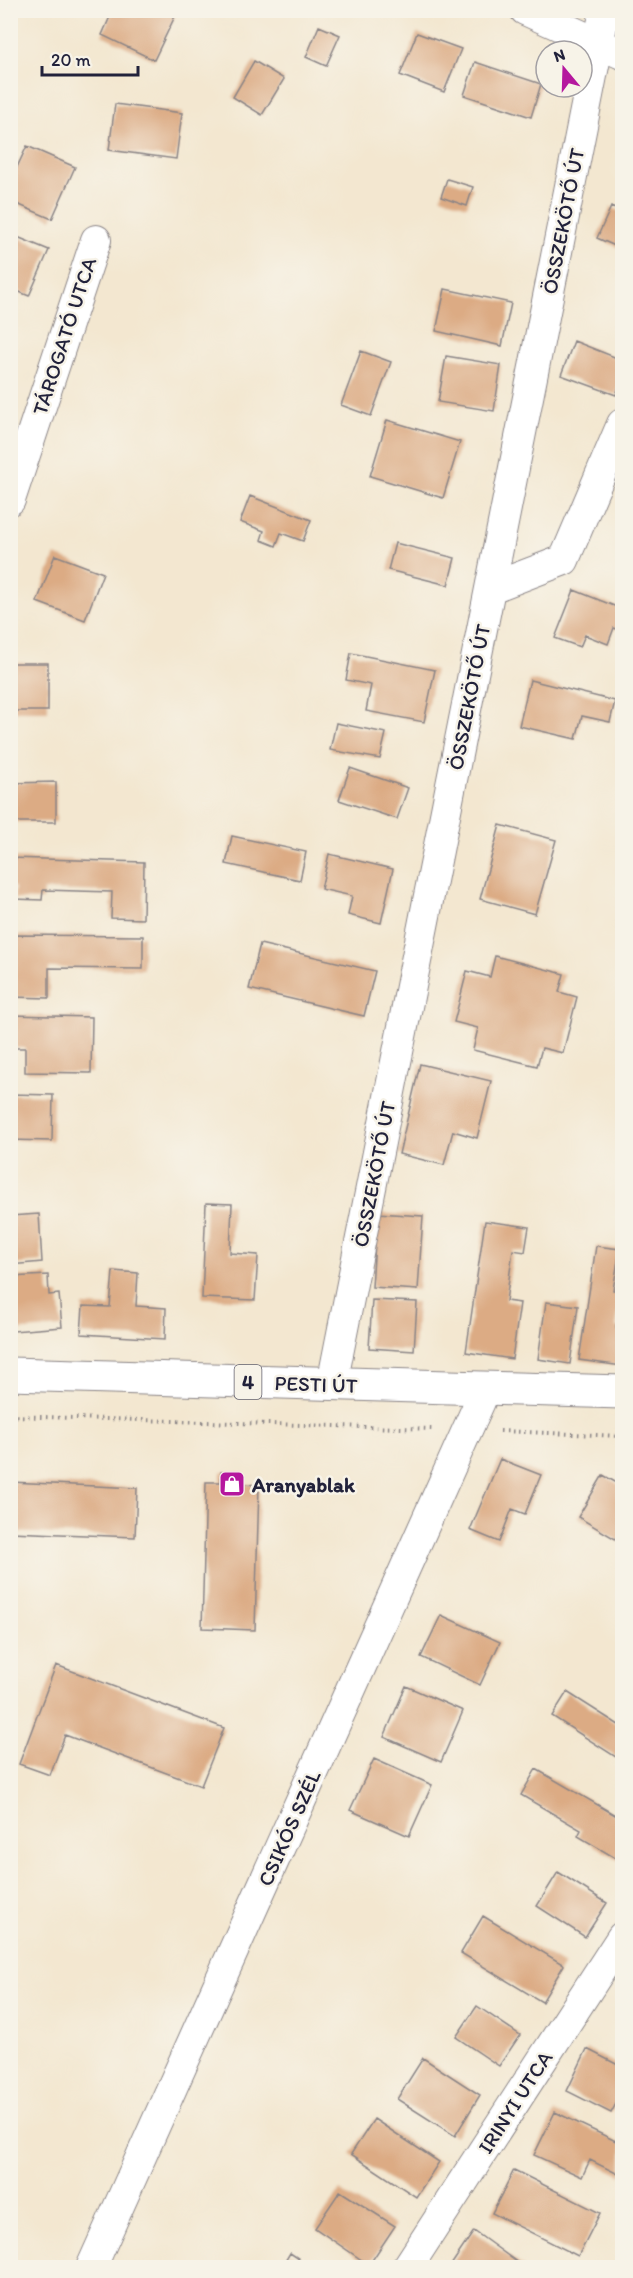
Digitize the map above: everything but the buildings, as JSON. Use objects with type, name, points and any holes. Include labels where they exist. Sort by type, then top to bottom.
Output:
[{"type":"main road","name":"PESTI ÚT","points":[[10,1374],[622,1392]]},
{"type":"street","points":[[525,10],[610,48]]},
{"type":"street","name":"ÖSSZEKÖTŐ ÚT","points":[[332,1384],[491,588],[610,48],[605,10]]},
{"type":"street","name":"TÁROGATÓ UTCA","points":[[10,500],[96,240]]},
{"type":"street","points":[[491,588],[564,560],[622,424]]},
{"type":"street","name":"CSIKÓS SZÉL","points":[[92,2268],[486,1388]]},
{"type":"street","name":"IRINYI UTCA","points":[[407,2268],[622,1938]]},
{"type":"path","points":[[10,1416],[622,1436]]},
{"type":"place","name":"Aranyablak","points":[[232,1484]]}]
